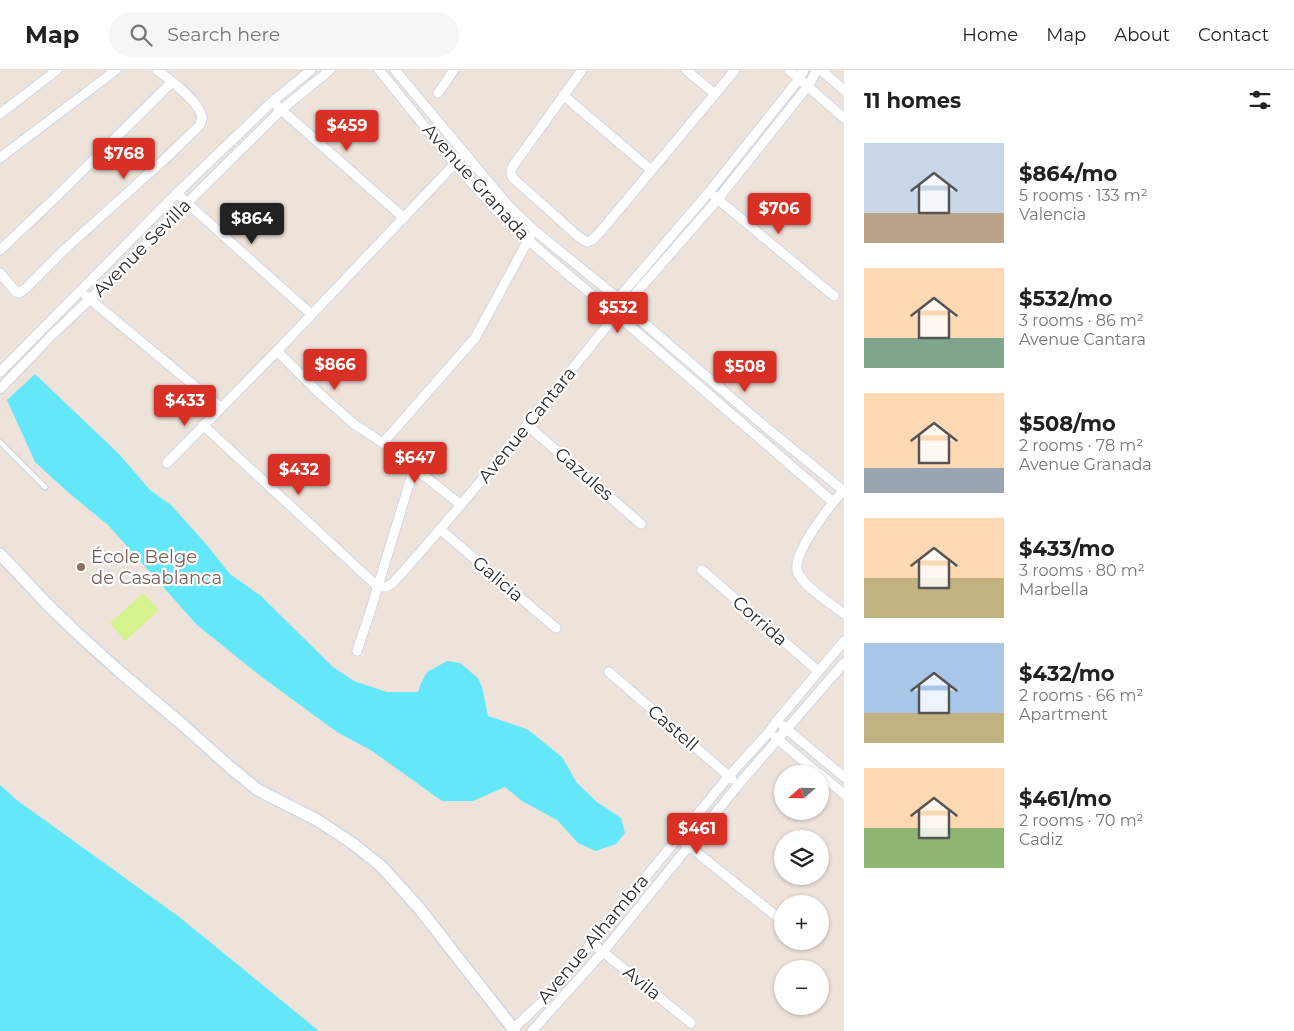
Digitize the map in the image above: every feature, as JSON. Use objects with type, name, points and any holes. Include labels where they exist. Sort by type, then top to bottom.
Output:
[{"type":"street","points":[[0,114],[57,70]]},
{"type":"street","points":[[0,158],[116,70]]},
{"type":"street","points":[[0,273],[14,291],[17,293],[21,292],[200,125],[202,119],[195,103],[156,70]]},
{"type":"street","name":"Avenue Sevilla","points":[[0,372],[178,193],[273,101],[311,70]]},
{"type":"street","name":"Avenue Sevilla","points":[[0,389],[53,334],[281,110],[330,70]]},
{"type":"street","name":"Avenue Granada","points":[[379,70],[456,164],[500,213],[528,241],[604,304]]},
{"type":"street","name":"Avenue Granada","points":[[396,70],[508,205],[534,230],[617,295]]},
{"type":"street","points":[[438,93],[454,70]]},
{"type":"street","points":[[582,70],[513,166],[511,176],[579,237],[589,242],[735,70]]},
{"type":"street","points":[[686,70],[715,94]]},
{"type":"street","points":[[789,70],[844,118]]},
{"type":"street","points":[[617,295],[709,192],[799,79],[804,70]]},
{"type":"street","points":[[630,301],[718,199],[808,86],[817,70]]},
{"type":"street","points":[[821,70],[844,90]]},
{"type":"street","points":[[0,250],[172,82]]},
{"type":"street","points":[[564,95],[651,170]]},
{"type":"street","points":[[273,101],[404,218]]},
{"type":"street","points":[[167,463],[277,351],[465,153]]},
{"type":"street","points":[[709,192],[834,296]]},
{"type":"street","points":[[178,193],[187,204],[311,314]]},
{"type":"street","points":[[383,444],[475,338],[534,230]]},
{"type":"street","points":[[81,291],[89,300],[220,407]]},
{"type":"street","points":[[624,296],[630,301],[630,316],[624,321],[611,321],[605,314],[604,304],[610,297],[624,296]]},
{"type":"street","points":[[631,312],[844,491],[833,502],[802,548],[796,568],[805,584],[844,614]]},
{"type":"street","name":"Avenue Cantara","points":[[378,586],[386,587],[393,583],[440,530],[611,321]]},
{"type":"street","points":[[624,321],[833,502]]},
{"type":"street","points":[[277,351],[319,393],[354,424],[383,444],[461,505]]},
{"type":"street","points":[[203,425],[378,586]]},
{"type":"street","name":"Gazules","points":[[527,425],[641,524]]},
{"type":"street","points":[[357,651],[414,468]]},
{"type":"street","name":"Galicia","points":[[440,530],[556,628]]},
{"type":"street","points":[[0,554],[78,634],[231,768],[258,790],[317,820],[382,866],[419,908],[514,1030]]},
{"type":"street","name":"Corrida","points":[[702,570],[818,671]]},
{"type":"street","name":"Avenue Alhambra","points":[[514,1030],[546,998],[728,776],[769,732],[844,641]]},
{"type":"street","name":"Avenue Alhambra","points":[[532,1031],[603,952],[739,784],[844,663]]},
{"type":"street","name":"Castell","points":[[609,672],[739,784]]},
{"type":"street","points":[[777,721],[844,777]]},
{"type":"street","points":[[769,732],[809,765]]},
{"type":"street","points":[[829,782],[844,794]]},
{"type":"street","points":[[679,838],[774,914]]},
{"type":"street","name":"Avila","points":[[592,943],[691,1023]]},
{"type":"lane","points":[[0,442],[45,487]]},
{"type":"green space","points":[[143,593],[159,610],[125,641],[110,623]]},
{"type":"water","points":[[35,374],[119,454],[150,490],[171,505],[230,574],[261,596],[333,667],[354,681],[387,692],[418,692],[427,672],[447,661],[460,663],[478,678],[482,687],[488,716],[527,729],[562,757],[577,783],[597,802],[621,818],[625,833],[616,844],[596,851],[578,843],[557,820],[522,801],[505,787],[473,801],[442,801],[372,751],[337,732],[263,678],[197,625],[108,525],[35,462],[7,400]]},
{"type":"water","points":[[0,785],[18,801],[178,916],[319,1031],[0,1031]]},
{"type":"place","name":"École Belge de Casablanca","points":[[81,567]]}]
